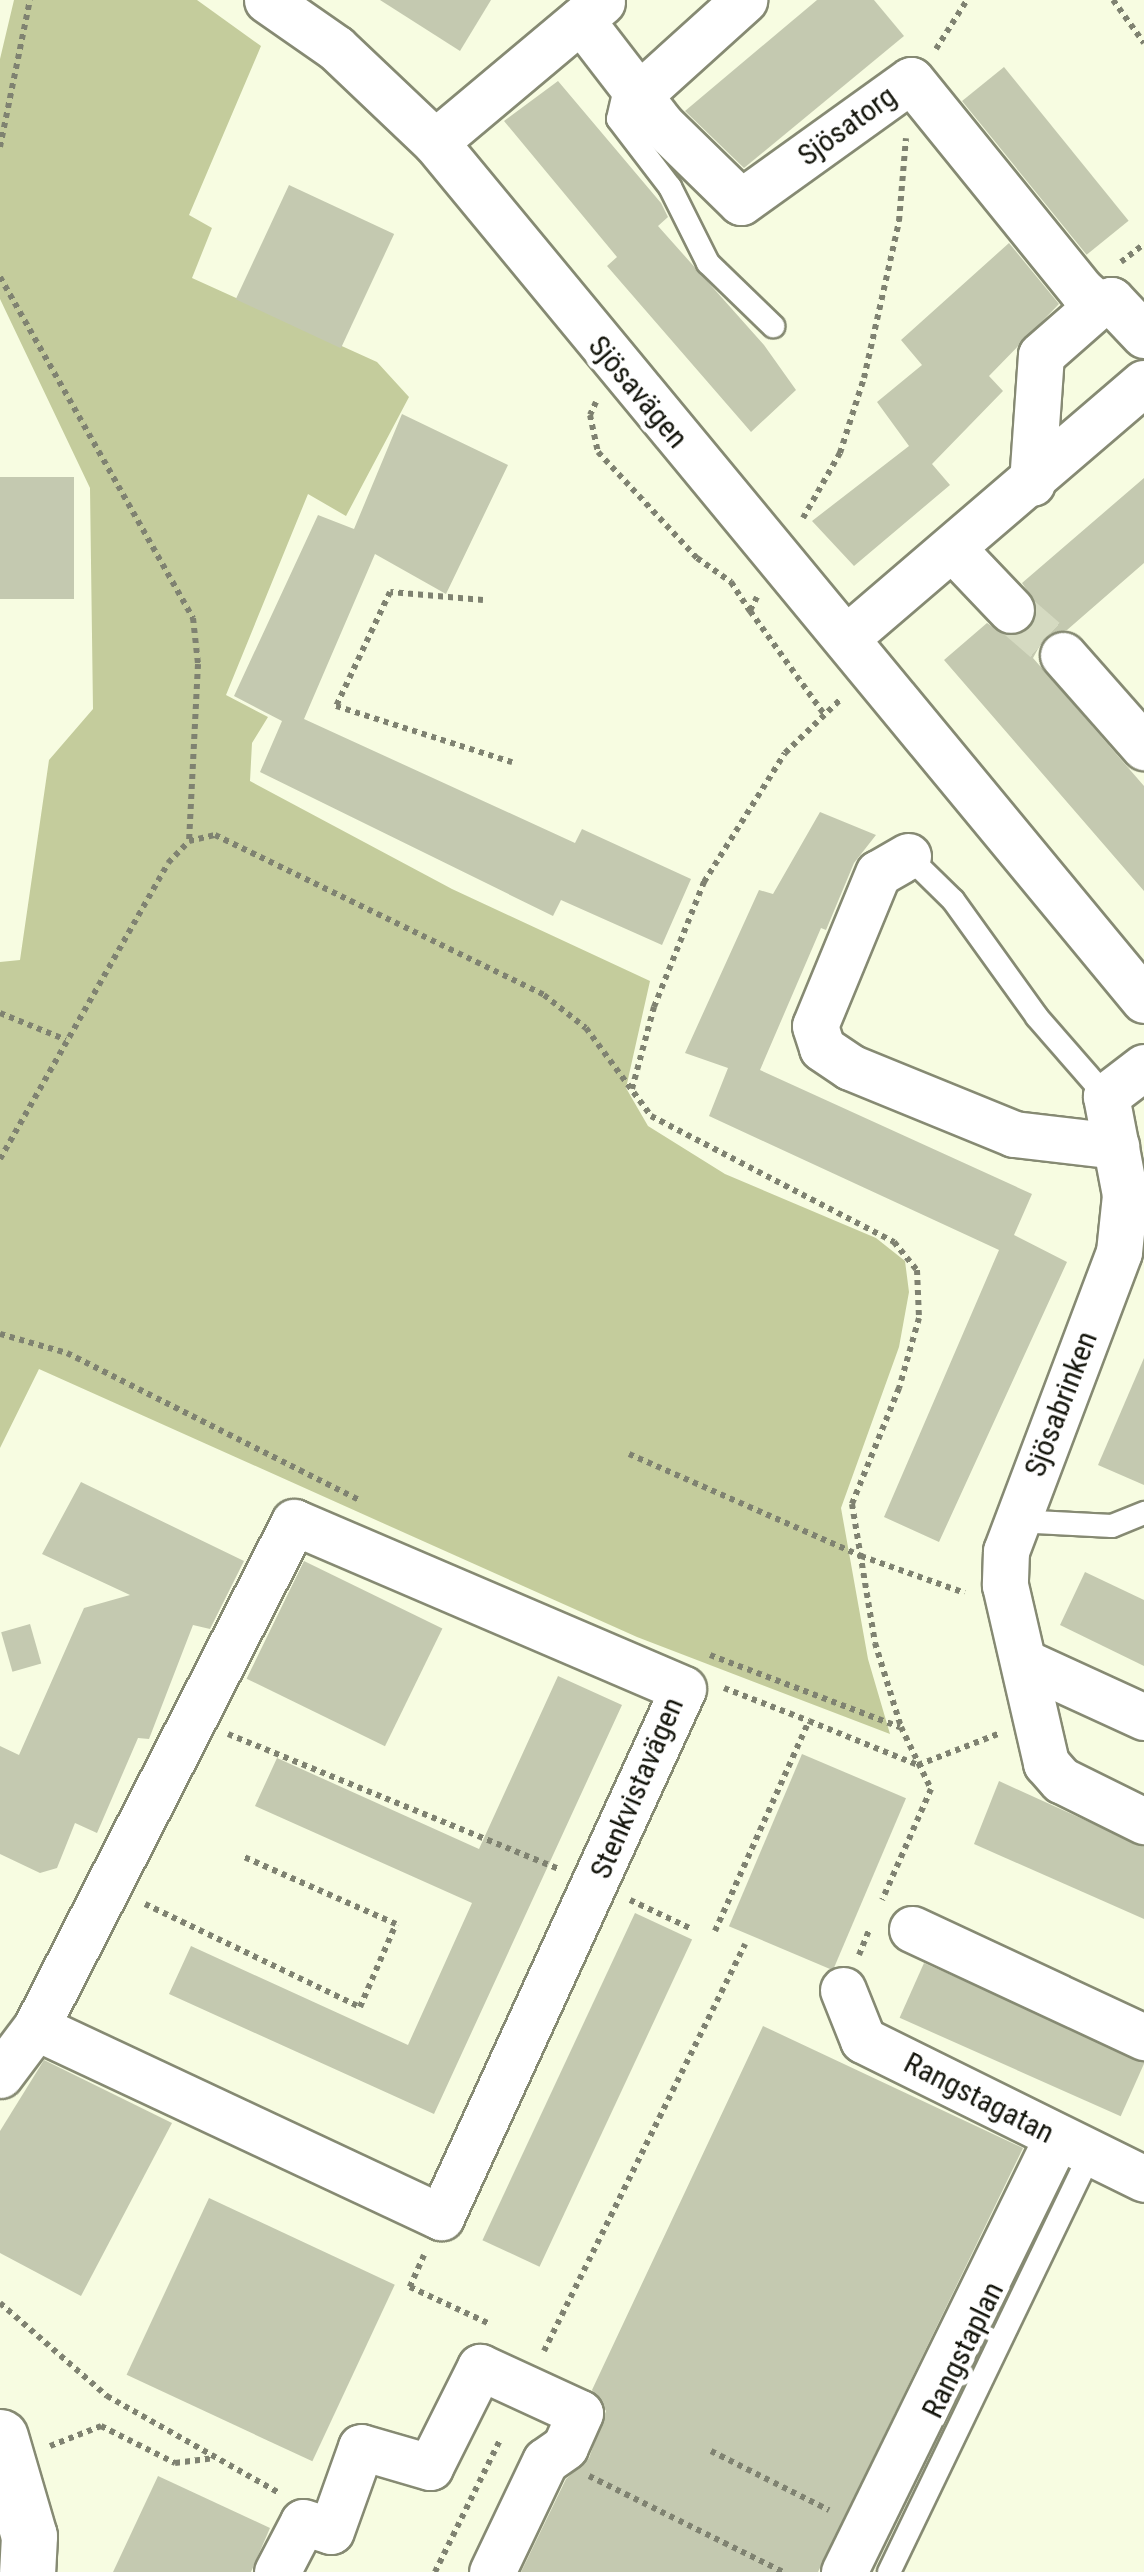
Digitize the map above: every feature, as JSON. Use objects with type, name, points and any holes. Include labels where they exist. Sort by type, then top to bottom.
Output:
[{"type":"street","name":"Sjösavägen","points":[[266,0],[336,48],[435,142],[616,366],[1144,1000]]},
{"type":"street","points":[[633,87],[744,0]]},
{"type":"street","points":[[435,142],[584,7]]},
{"type":"street","name":"Sjösatorg","points":[[584,7],[633,87],[741,202],[912,80],[1098,305],[1111,300],[1144,334]]},
{"type":"street","points":[[1032,483],[1041,356],[1098,305]]},
{"type":"street","points":[[860,655],[952,549],[1144,383]]},
{"type":"street","points":[[952,549],[1011,610]]},
{"type":"street","points":[[1062,655],[1144,746]]},
{"type":"street","points":[[908,856],[878,873],[816,1026],[822,1048],[850,1067],[1014,1134],[1116,1146]]},
{"type":"street","points":[[1106,1096],[1144,1068]]},
{"type":"street","name":"Sjösabrinken","points":[[1106,1096],[1132,1255],[1016,1521],[1006,1550],[1006,1585],[1046,1763],[1061,1780],[1144,1821]]},
{"type":"street","name":"Stenkvistavägen","points":[[0,2075],[36,2028],[294,1522],[688,1667],[682,1695],[441,2217]]},
{"type":"street","points":[[1024,1662],[1144,1717]]},
{"type":"street","points":[[912,1929],[1144,2037]]},
{"type":"street","name":"Rangstagatan","points":[[843,1990],[862,2040],[1144,2179]]},
{"type":"street","points":[[36,2028],[441,2217]]},
{"type":"street","points":[[844,2572],[1074,2146]]},
{"type":"street","points":[[276,2572],[303,2522],[331,2531],[361,2446],[430,2467],[480,2367],[536,2369],[580,2414],[565,2446],[550,2458],[492,2572]]},
{"type":"street","points":[[25,2442],[28,2572]]},
{"type":"lane","points":[[633,87],[618,119],[670,187],[708,263],[772,326]]},
{"type":"lane","points":[[908,856],[952,900],[1037,1017],[1106,1096]]},
{"type":"lane","points":[[1016,1521],[1112,1526],[1144,1513]]},
{"type":"lane","name":"Rangstaplan","points":[[890,2572],[1074,2146]]},
{"type":"path","points":[[0,147],[30,0]]},
{"type":"path","points":[[803,518],[840,454],[864,378],[899,220],[912,80],[967,0]]},
{"type":"path","points":[[1113,0],[1144,43]]},
{"type":"path","points":[[0,276],[193,618],[198,664],[189,841]]},
{"type":"path","points":[[616,366],[590,415],[598,452],[697,558],[731,582],[824,714]]},
{"type":"path","points":[[750,611],[762,586]]},
{"type":"path","points":[[482,600],[390,592],[336,706],[512,762]]},
{"type":"path","points":[[632,1089],[654,1007],[704,882],[785,753],[824,714],[860,655]]},
{"type":"path","points":[[0,1160],[168,863],[189,841],[215,835],[283,864],[544,994],[586,1028],[651,1116],[894,1242],[917,1270],[919,1318],[852,1504],[874,1643],[901,1727],[918,1765]]},
{"type":"path","points":[[0,1013],[66,1040]]},
{"type":"path","points":[[0,1334],[67,1353],[366,1504]]},
{"type":"path","points":[[629,1454],[955,1595],[1006,1585]]},
{"type":"path","points":[[688,1667],[901,1727]]},
{"type":"path","points":[[688,1667],[712,1683],[918,1765],[929,1774],[931,1789],[843,1990]]},
{"type":"path","points":[[193,1720],[595,1884],[692,1929]]},
{"type":"path","points":[[715,1932],[810,1720]]},
{"type":"path","points":[[918,1765],[962,1746]]},
{"type":"path","points":[[108,1886],[360,2007],[396,1924],[244,1857]]},
{"type":"path","points":[[436,2572],[745,1944]]},
{"type":"path","points":[[441,2217],[410,2287],[494,2326]]},
{"type":"path","points":[[0,2304],[107,2396],[319,2516],[331,2531]]},
{"type":"path","points":[[528,2342],[536,2369]]},
{"type":"path","points":[[25,2442],[101,2426],[175,2463],[216,2458]]},
{"type":"path","points":[[501,2438],[550,2458],[782,2572]]},
{"type":"path","points":[[712,2451],[842,2516]]},
{"type":"green space","points":[[14,0],[197,0],[261,46],[189,215],[212,228],[192,278],[377,362],[409,397],[346,516],[308,494],[226,695],[268,717],[252,743],[250,781],[452,889],[650,981],[626,1088],[648,1126],[725,1174],[876,1238],[905,1261],[909,1292],[899,1347],[841,1508],[868,1659],[890,1734],[637,1637],[39,1369],[0,1448],[0,962],[20,960],[49,760],[93,709],[90,488],[0,299],[0,59]]},
{"type":"building","points":[[380,0],[491,0],[460,51]]},
{"type":"building","points":[[817,0],[874,0],[904,36],[744,168],[685,111]]},
{"type":"building","points":[[1004,67],[1129,221],[1087,255],[962,101]]},
{"type":"building","points":[[558,81],[661,203],[668,217],[658,226],[764,345],[796,390],[751,432],[607,266],[617,257],[504,121]]},
{"type":"building","points":[[289,185],[394,234],[341,348],[236,299]]},
{"type":"building","points":[[1009,243],[1059,304],[989,376],[1003,391],[932,464],[950,485],[854,566],[812,521],[909,446],[877,402],[922,365],[901,340]]},
{"type":"building","points":[[402,414],[508,465],[446,594],[375,554],[304,719],[575,843],[582,829],[691,879],[662,945],[561,900],[553,916],[260,772],[282,721],[234,696],[318,515],[354,529]]},
{"type":"building","points":[[0,477],[74,477],[74,599],[0,599]]},
{"type":"building","points":[[1144,478],[1144,563],[1067,630],[1045,636],[1033,658],[1144,786],[1144,891],[944,660],[987,623],[1005,635],[1028,630],[1037,605],[1022,583]]},
{"type":"building","points":[[820,812],[876,835],[854,863],[826,930],[821,928],[760,1070],[1032,1194],[1014,1235],[1067,1262],[939,1542],[884,1517],[999,1250],[709,1116],[728,1068],[685,1053],[759,890],[773,894]]},
{"type":"building","points":[[1144,1358],[1144,1485],[1098,1465]]},
{"type":"building","points":[[81,1482],[244,1561],[210,1629],[193,1625],[149,1739],[138,1738],[97,1833],[75,1823],[57,1868],[40,1873],[0,1854],[0,1746],[19,1755],[84,1608],[130,1595],[42,1554]]},
{"type":"building","points":[[304,1561],[442,1629],[385,1746],[247,1679]]},
{"type":"building","points":[[1085,1572],[1144,1600],[1144,1666],[1060,1625]]},
{"type":"building","points":[[30,1624],[41,1663],[12,1672],[1,1632]]},
{"type":"building","points":[[558,1676],[622,1705],[434,2114],[169,1994],[191,1946],[408,2045],[472,1903],[255,1806],[277,1758],[479,1849]]},
{"type":"building","points":[[802,1754],[906,1798],[833,1970],[729,1926]]},
{"type":"building","points":[[999,1781],[1144,1847],[1144,1919],[974,1844]]},
{"type":"building","points":[[635,1913],[692,1940],[540,2267],[482,2240]]},
{"type":"building","points":[[924,1963],[1144,2061],[1121,2116],[900,2018]]},
{"type":"building","points":[[763,2026],[1023,2148],[818,2572],[521,2572],[566,2479],[589,2458],[606,2411],[592,2390]]},
{"type":"building","points":[[44,2060],[172,2123],[81,2296],[0,2253],[0,2131]]},
{"type":"building","points":[[209,2198],[395,2285],[312,2461],[127,2375]]},
{"type":"building","points":[[158,2476],[270,2528],[251,2572],[113,2572]]},
{"type":"tunnel","points":[[1011,610],[1063,655]]}]
